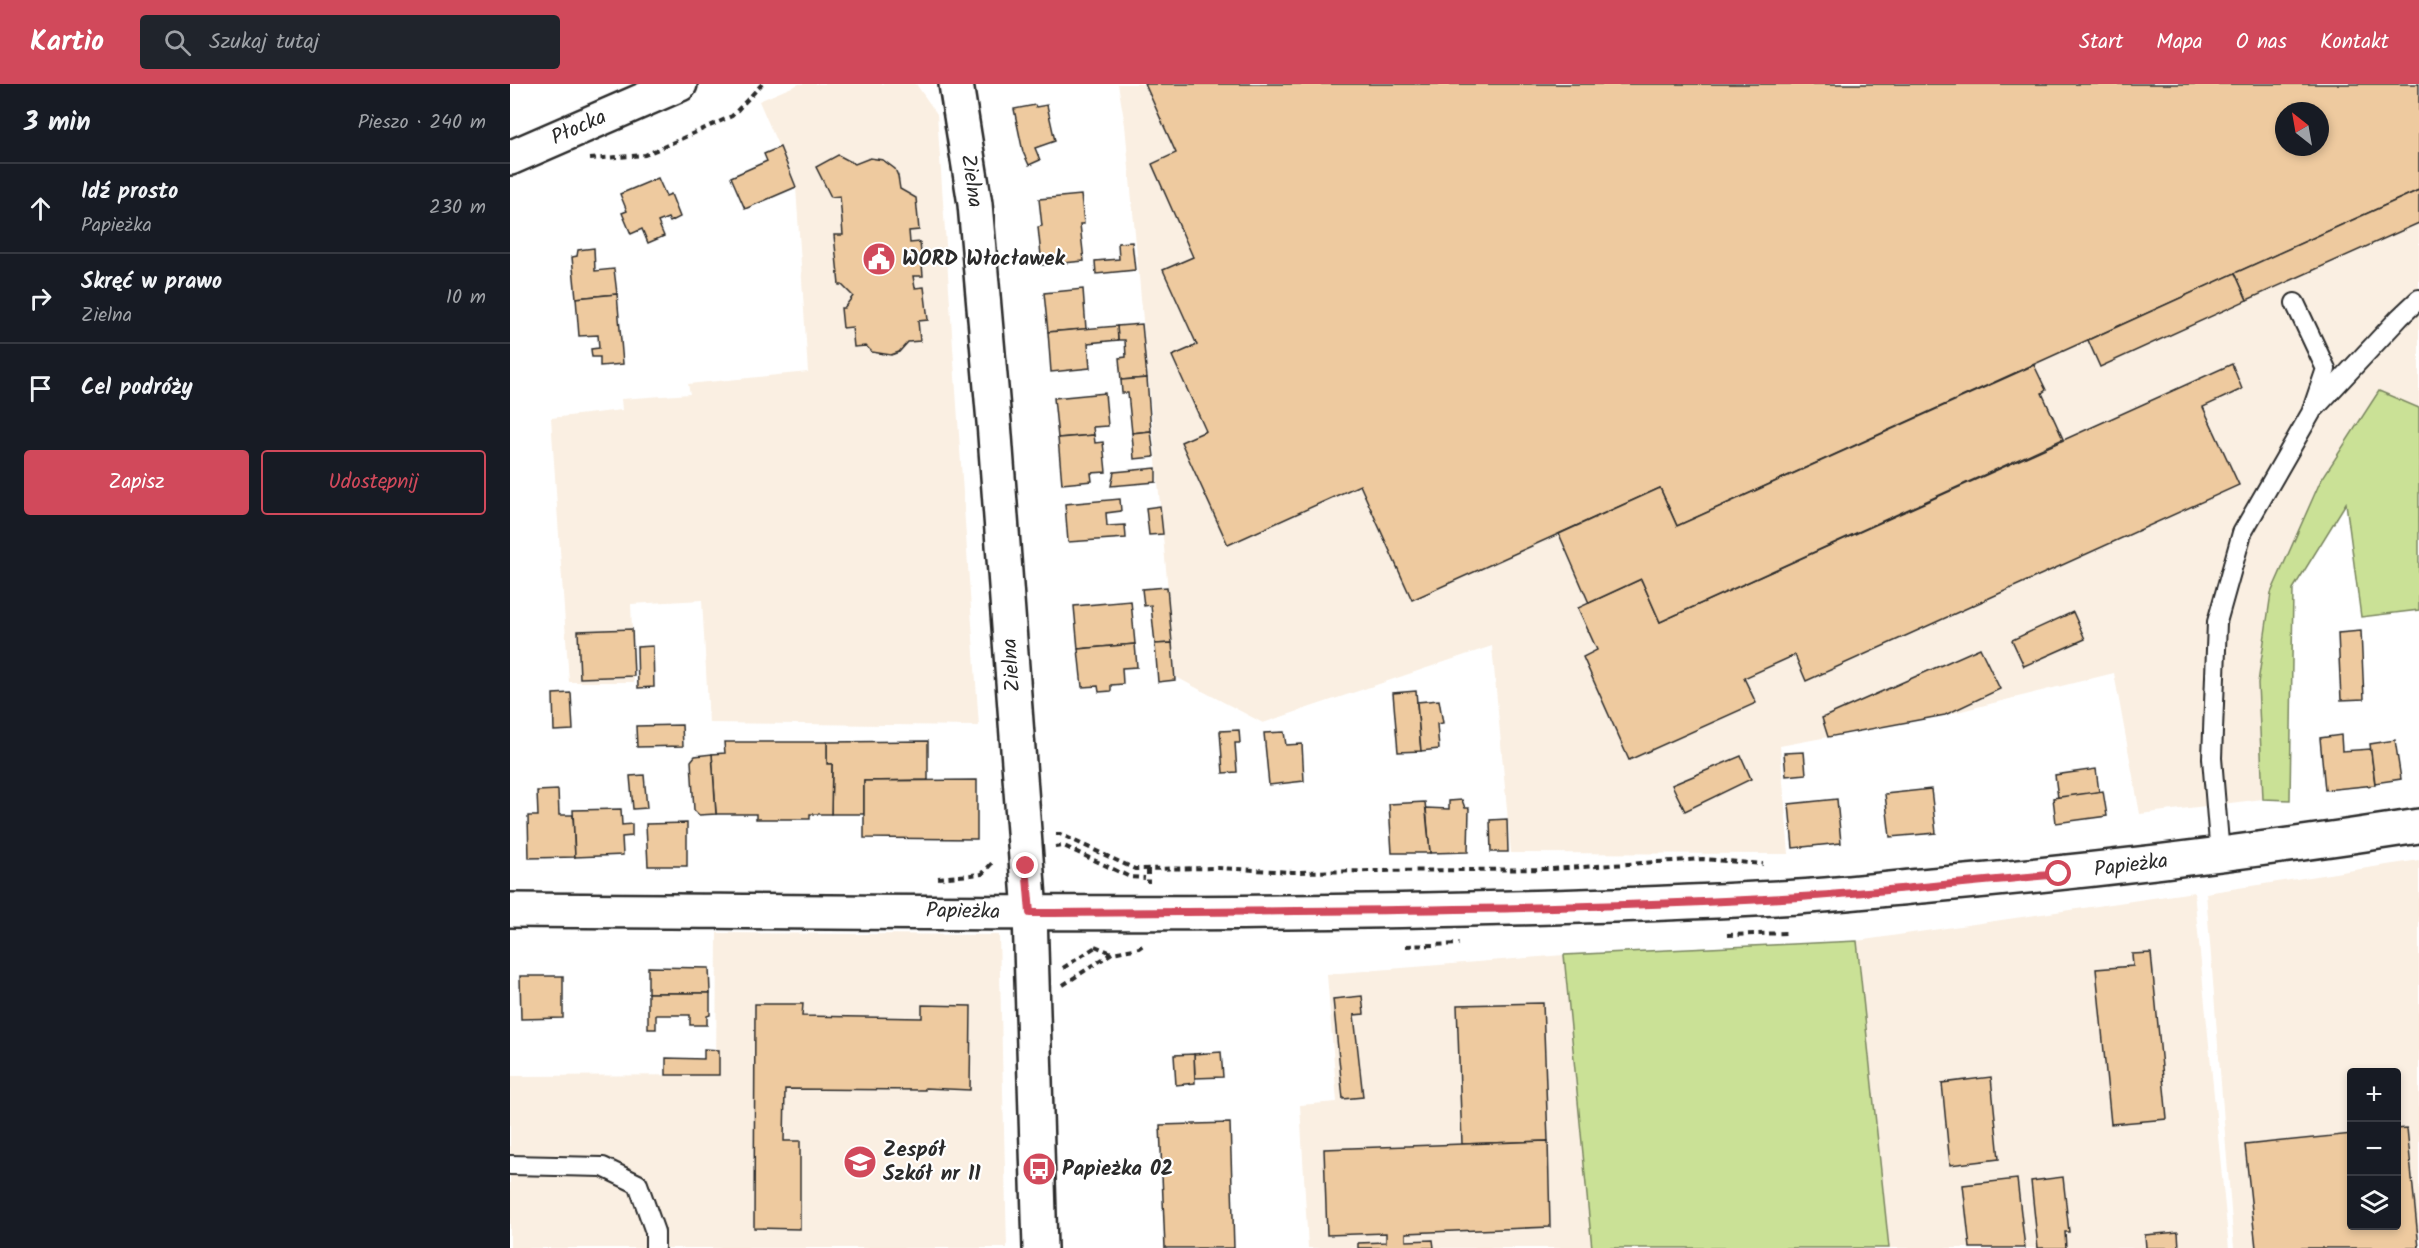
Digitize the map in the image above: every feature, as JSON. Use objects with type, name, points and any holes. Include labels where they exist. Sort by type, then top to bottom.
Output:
[{"type":"street","name":"Płocka","points":[[510,158],[680,84]]},
{"type":"street","name":"Zielna","points":[[956,84],[975,204],[981,264],[1030,913],[1040,1248]]},
{"type":"street","name":"Papieżka","points":[[510,910],[1030,913],[1404,911],[1802,897],[2059,874],[2220,855],[2419,826]]},
{"type":"lane","points":[[2311,413],[2419,299]]},
{"type":"lane","points":[[2220,855],[2212,758],[2217,622],[2242,533],[2311,413],[2326,369],[2295,303]]},
{"type":"lane","points":[[510,1165],[603,1167],[639,1184],[655,1232],[655,1248]]},
{"type":"path","points":[[588,160],[645,154],[656,150],[732,116],[762,84]]},
{"type":"path","points":[[1060,834],[1135,869],[1218,868],[1292,872],[1552,869],[1703,859],[1773,865]]},
{"type":"path","points":[[936,878],[982,874],[1000,853],[1064,846],[1130,878],[1159,879]]},
{"type":"path","points":[[1057,989],[1112,953],[1139,948],[1149,941],[1148,868]]},
{"type":"shaded area","points":[[799,84],[916,84],[937,114],[979,726],[709,723],[702,600],[631,604],[634,682],[569,682],[551,418],[622,410],[621,399],[690,394],[688,384],[808,372],[796,187],[759,101]]},
{"type":"shaded area","points":[[1118,84],[2419,84],[2419,408],[2379,391],[2320,482],[2258,683],[2263,799],[2140,814],[2114,673],[1945,715],[1780,746],[1789,854],[1511,853],[1492,646],[1263,723],[1176,677],[1125,125]]},
{"type":"shaded area","points":[[2419,860],[2419,1248],[2234,1248],[2206,893]]},
{"type":"shaded area","points":[[2194,892],[2229,1248],[1889,1248],[1857,941]]},
{"type":"shaded area","name":"Zespół Szkół nr 11","points":[[717,933],[999,935],[1007,1248],[510,1248],[510,1076],[716,1075]]},
{"type":"shaded area","points":[[1564,955],[1592,1248],[1308,1248],[1300,1105],[1337,1102],[1327,974]]},
{"type":"green space","points":[[2379,391],[2419,408],[2419,610],[2361,617],[2346,503],[2293,589],[2290,800],[2263,799],[2258,683],[2271,593],[2320,482]]},
{"type":"green space","points":[[1857,941],[1889,1248],[1592,1248],[1564,955]]},
{"type":"building","points":[[1145,84],[2419,84],[2419,190],[1677,526],[1660,488],[1412,600],[1360,485],[1228,545],[1181,442],[1206,431],[1172,356],[1197,345],[1163,270],[1193,257],[1152,164],[1176,153]]},
{"type":"building","points":[[1035,105],[1036,107],[1047,105],[1055,141],[1035,148],[1040,160],[1029,165],[1023,152],[1014,109]]},
{"type":"building","points":[[780,147],[796,187],[745,209],[731,177],[767,161],[764,154]]},
{"type":"building","name":"WORD Włocławek","points":[[838,155],[855,164],[870,158],[883,160],[895,169],[900,189],[916,198],[919,230],[909,231],[910,243],[920,242],[923,276],[913,276],[915,288],[924,287],[928,320],[918,321],[920,341],[908,342],[899,352],[891,355],[872,352],[866,346],[854,347],[852,327],[843,328],[841,308],[844,308],[853,296],[842,285],[839,285],[834,235],[843,235],[840,196],[831,197],[816,167]]},
{"type":"building","points":[[658,178],[666,196],[671,194],[680,217],[670,222],[668,218],[658,222],[664,236],[648,243],[642,229],[631,234],[622,213],[627,211],[620,194]]},
{"type":"building","points":[[2419,190],[2419,223],[2247,300],[2235,273]]},
{"type":"building","points":[[1081,195],[1084,224],[1080,224],[1084,261],[1042,265],[1038,227],[1042,226],[1039,199]]},
{"type":"building","points":[[1132,242],[1135,270],[1096,274],[1095,261],[1119,259],[1118,243]]},
{"type":"building","points":[[594,248],[595,271],[614,269],[617,294],[576,298],[572,257],[577,256],[578,250]]},
{"type":"building","points":[[2235,273],[2247,300],[2100,367],[2088,340]]},
{"type":"building","points":[[1083,289],[1086,329],[1048,332],[1044,293]]},
{"type":"building","points":[[617,294],[623,364],[600,366],[600,357],[592,357],[591,349],[599,348],[598,335],[579,336],[576,298]]},
{"type":"building","points":[[1142,324],[1147,378],[1121,380],[1119,358],[1126,357],[1125,340],[1118,340],[1117,326]]},
{"type":"building","points":[[1117,326],[1118,340],[1088,343],[1090,368],[1051,372],[1048,332]]},
{"type":"building","points":[[2232,364],[2242,389],[2203,407],[2239,485],[1806,681],[1795,655],[1744,678],[1756,703],[1629,760],[1583,657],[1597,650],[1578,608],[1641,579],[1660,622]]},
{"type":"building","points":[[2034,365],[2046,390],[2042,393],[2063,439],[1660,622],[1641,579],[1589,603],[1559,534],[1660,488],[1677,526]]},
{"type":"building","points":[[1147,378],[1151,431],[1132,433],[1128,393],[1122,393],[1121,380]]},
{"type":"building","points":[[1105,393],[1108,426],[1093,427],[1094,435],[1058,438],[1054,398]]},
{"type":"building","points":[[1151,431],[1154,457],[1134,459],[1132,433]]},
{"type":"building","points":[[1094,435],[1095,443],[1103,442],[1106,472],[1091,473],[1092,481],[1062,484],[1058,438]]},
{"type":"building","points":[[1156,468],[1156,482],[1111,486],[1114,472]]},
{"type":"building","points":[[1120,499],[1121,511],[1106,513],[1107,526],[1125,525],[1126,538],[1068,542],[1065,504]]},
{"type":"building","points":[[1160,506],[1163,534],[1149,535],[1146,508]]},
{"type":"building","points":[[1167,587],[1172,643],[1155,644],[1151,605],[1144,606],[1142,589]]},
{"type":"building","points":[[1131,601],[1135,644],[1078,649],[1074,606]]},
{"type":"building","points":[[2073,612],[2085,639],[2024,666],[2012,640]]},
{"type":"building","points":[[632,629],[634,676],[580,678],[578,631]]},
{"type":"building","points":[[2361,631],[2364,699],[2341,700],[2338,633]]},
{"type":"building","points":[[1172,643],[1175,680],[1158,682],[1155,644]]},
{"type":"building","points":[[1135,644],[1137,667],[1122,668],[1123,684],[1111,685],[1111,691],[1099,692],[1098,686],[1082,687],[1078,649]]},
{"type":"building","points":[[653,646],[654,687],[638,688],[637,647]]},
{"type":"building","points":[[1980,648],[2000,689],[1945,715],[1828,737],[1822,718]]},
{"type":"building","points":[[1416,691],[1421,751],[1398,752],[1393,693]]},
{"type":"building","points":[[571,693],[573,730],[554,731],[553,694]]},
{"type":"building","points":[[1439,700],[1443,723],[1437,724],[1439,749],[1421,751],[1417,702]]},
{"type":"building","points":[[682,725],[683,746],[637,747],[636,726]]},
{"type":"building","points":[[1239,730],[1240,743],[1235,743],[1237,772],[1223,773],[1220,731]]},
{"type":"building","points":[[1284,732],[1286,745],[1302,744],[1304,781],[1269,785],[1264,733]]},
{"type":"building","points":[[2341,735],[2342,751],[2371,749],[2375,785],[2325,790],[2320,738]]},
{"type":"building","points":[[2395,740],[2401,779],[2375,783],[2370,744]]},
{"type":"building","points":[[928,741],[928,780],[864,781],[864,814],[831,814],[832,764],[827,764],[827,742]]},
{"type":"building","points":[[724,742],[827,742],[827,764],[832,764],[831,814],[810,814],[810,819],[756,819],[756,814],[716,814],[712,754],[725,753]]},
{"type":"building","points":[[1804,752],[1806,774],[1786,776],[1784,753]]},
{"type":"building","points":[[712,754],[716,814],[699,815],[694,810],[691,761],[695,756]]},
{"type":"building","points":[[1741,756],[1751,779],[1685,811],[1672,785]]},
{"type":"building","points":[[2096,769],[2099,792],[2058,798],[2055,775]]},
{"type":"building","points":[[644,775],[647,808],[633,809],[630,776]]},
{"type":"building","points":[[977,780],[977,839],[864,838],[864,781]]},
{"type":"building","points":[[1931,789],[1936,833],[1890,837],[1885,794]]},
{"type":"building","points":[[558,790],[559,815],[573,815],[575,857],[529,858],[528,816],[538,816],[537,791]]},
{"type":"building","points":[[2103,791],[2107,816],[2056,823],[2053,798]]},
{"type":"building","points":[[1837,799],[1841,843],[1793,848],[1789,804]]},
{"type":"building","points":[[1462,800],[1465,808],[1469,808],[1468,852],[1430,853],[1426,808],[1449,809],[1449,801]]},
{"type":"building","points":[[1425,802],[1430,853],[1392,853],[1389,804]]},
{"type":"building","points":[[621,809],[622,825],[632,824],[632,836],[622,837],[623,855],[575,857],[573,810]]},
{"type":"building","points":[[1507,819],[1508,852],[1491,852],[1490,820]]},
{"type":"building","points":[[687,823],[687,866],[648,866],[646,824]]},
{"type":"building","points":[[2151,953],[2167,1119],[2111,1124],[2096,969],[2133,966],[2132,954]]},
{"type":"building","points":[[648,967],[709,968],[710,993],[648,993]]},
{"type":"building","points":[[520,976],[563,976],[563,1018],[521,1019]]},
{"type":"building","points":[[648,993],[710,993],[710,1015],[707,1016],[707,1025],[690,1025],[690,1015],[656,1015],[656,1029],[648,1029]]},
{"type":"building","points":[[1362,996],[1364,1014],[1354,1015],[1363,1097],[1343,1099],[1333,999]]},
{"type":"building","points":[[1543,1003],[1548,1141],[1462,1144],[1457,1005]]},
{"type":"building","points":[[755,1004],[803,1004],[802,1016],[922,1018],[922,1005],[971,1006],[970,1090],[785,1089],[784,1141],[800,1141],[800,1229],[754,1228]]},
{"type":"building","points":[[704,1049],[719,1050],[719,1075],[666,1075],[666,1058],[704,1059]]},
{"type":"building","points":[[1221,1052],[1223,1077],[1195,1078],[1194,1054]]},
{"type":"building","points":[[1194,1054],[1195,1083],[1176,1085],[1174,1055]]},
{"type":"building","points":[[1991,1077],[1999,1159],[1950,1165],[1942,1083]]},
{"type":"building","points":[[1230,1123],[1234,1248],[1165,1248],[1160,1125]]},
{"type":"building","points":[[2407,1128],[2419,1248],[2256,1248],[2245,1145],[2347,1135],[2347,1230],[2401,1230],[2401,1129]]},
{"type":"building","points":[[1548,1141],[1550,1227],[1406,1233],[1406,1241],[1433,1240],[1434,1248],[1358,1248],[1358,1243],[1386,1242],[1386,1233],[1327,1235],[1324,1149]]},
{"type":"building","points":[[2063,1177],[2069,1232],[2065,1232],[2066,1248],[2038,1248],[2031,1181]]},
{"type":"building","points":[[2017,1179],[2025,1248],[1970,1248],[1963,1185]]},
{"type":"building","points":[[2178,1232],[2179,1248],[2146,1248],[2145,1235]]},
{"type":"place","name":"WORD Włocławek","points":[[879,259]]},
{"type":"place","name":"Zespół Szkół nr 11","points":[[860,1162]]},
{"type":"place","name":"Papieżka 02","points":[[1039,1169]]},
{"type":"route","points":[[1026,866],[1030,913],[1404,911],[1554,907],[1802,897],[2059,874]]}]
